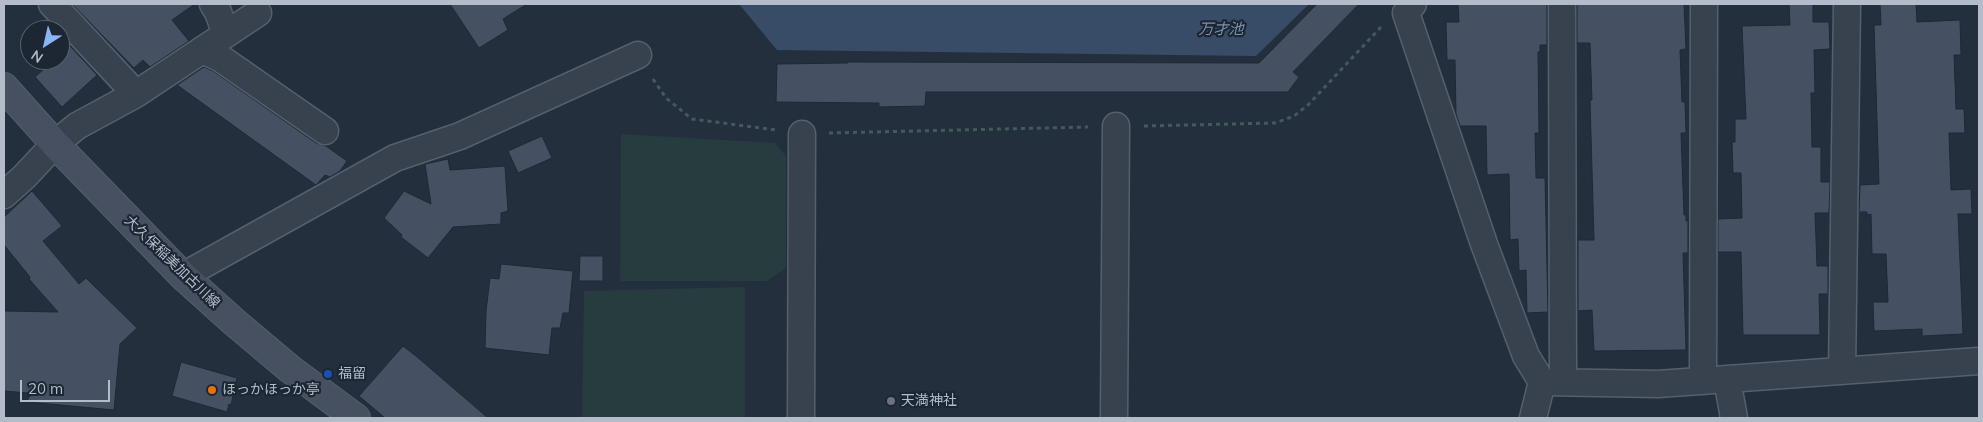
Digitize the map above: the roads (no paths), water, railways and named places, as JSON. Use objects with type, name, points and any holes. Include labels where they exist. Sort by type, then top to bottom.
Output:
[{"type":"main road","name":"大久保稲美加古川線","points":[[4,87],[55,144],[183,276],[290,368],[356,418]]},
{"type":"street","points":[[52,4],[136,94]]},
{"type":"street","points":[[213,4],[226,34]]},
{"type":"street","points":[[1533,418],[1553,382],[1562,4]]},
{"type":"street","points":[[1704,4],[1715,380],[1734,418]]},
{"type":"street","points":[[1842,371],[1846,4]]},
{"type":"street","points":[[1410,8],[1484,244],[1526,356],[1553,382],[1658,384],[1979,361]]},
{"type":"street","points":[[4,195],[55,144],[77,126],[136,94],[258,13]]},
{"type":"street","points":[[202,50],[220,58],[325,131]]},
{"type":"street","points":[[183,276],[395,158],[460,136],[638,55]]},
{"type":"street","points":[[1114,418],[1116,126]]},
{"type":"street","points":[[801,418],[802,134]]},
{"type":"water","name":"万才池","points":[[739,4],[1309,4],[1256,56],[777,50]]},
{"type":"place","name":"福留","points":[[328,374]]},
{"type":"place","name":"ほっかほっか亭","points":[[212,390]]},
{"type":"place","name":"天満神社","points":[[891,401]]}]
